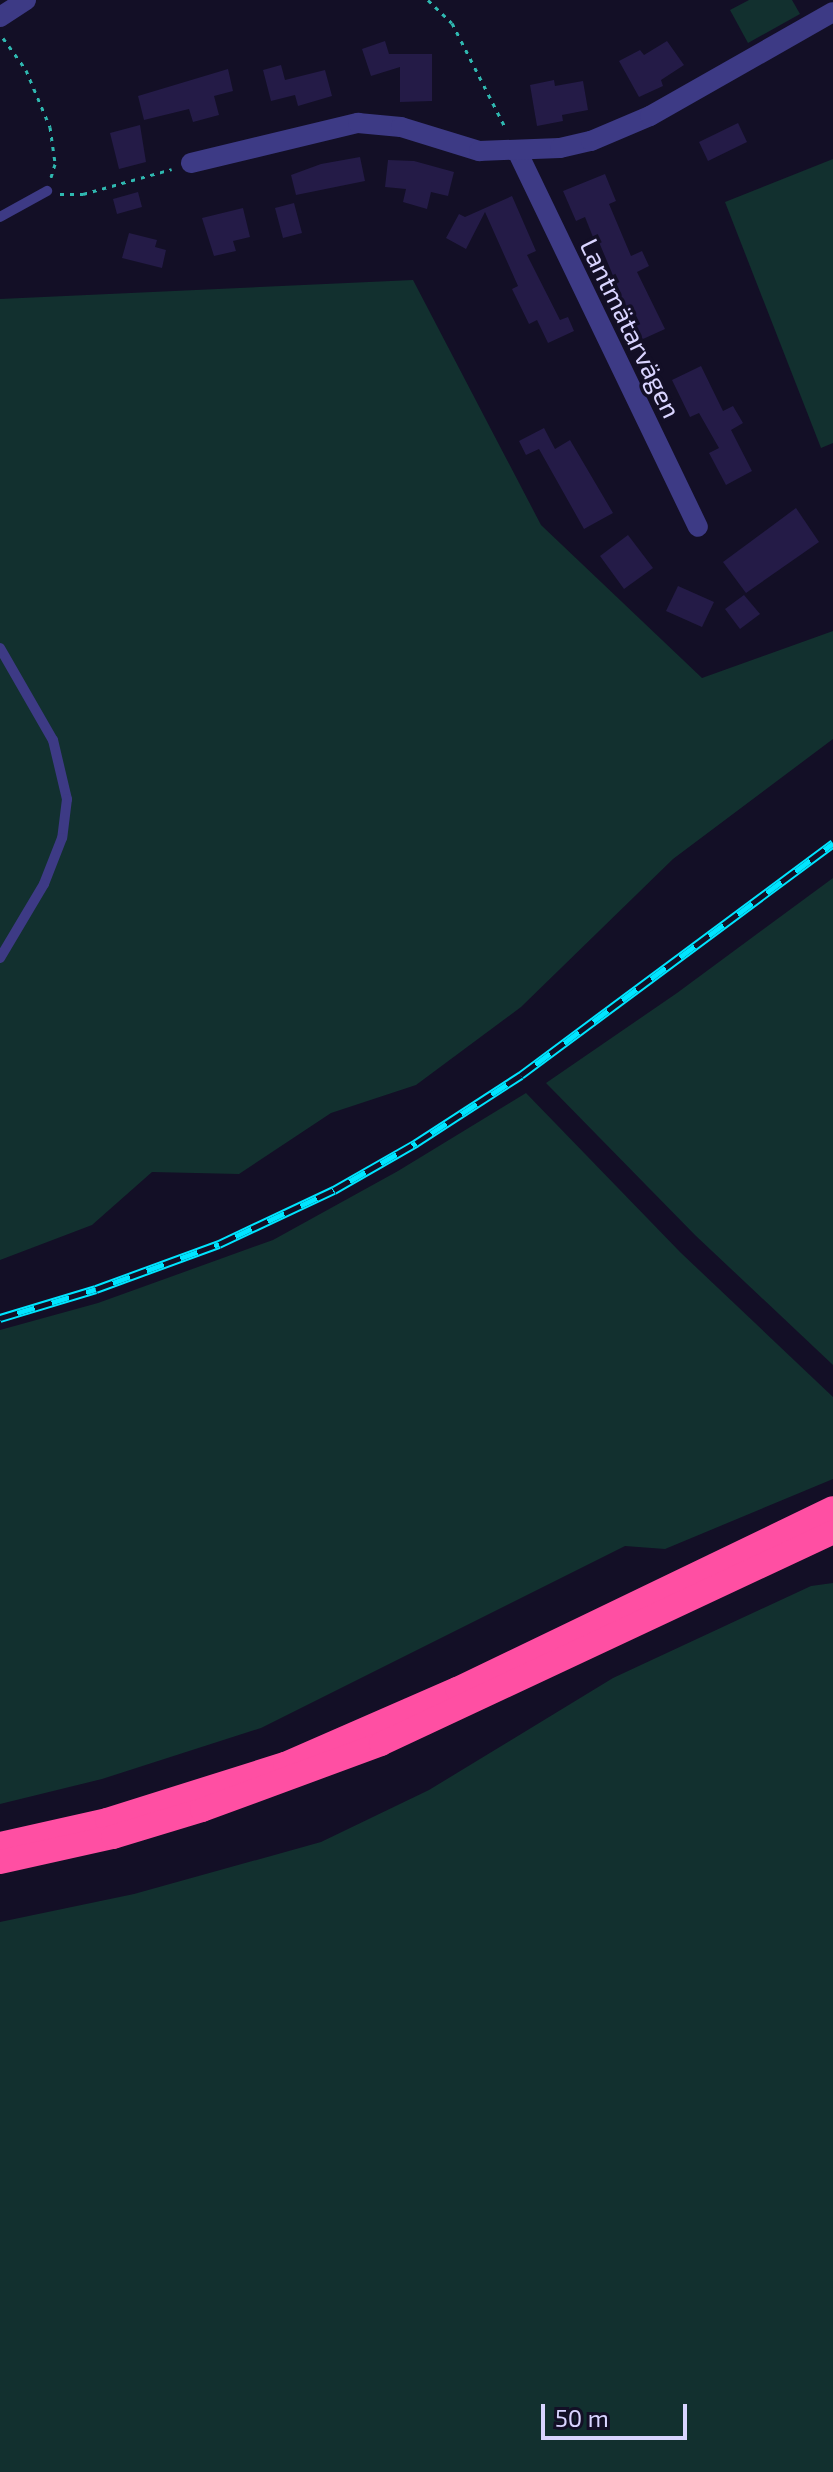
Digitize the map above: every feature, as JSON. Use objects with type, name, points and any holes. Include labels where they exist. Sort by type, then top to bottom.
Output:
[{"type":"highway","points":[[0,1844],[107,1820],[285,1764],[457,1689],[833,1508]]},
{"type":"highway","points":[[0,1862],[113,1837],[368,1750],[833,1532]]},
{"type":"street","points":[[0,17],[26,0]]},
{"type":"street","points":[[191,163],[358,123],[401,127],[479,151],[560,148],[619,131],[833,12]]},
{"type":"street","name":"Lantmätarvägen","points":[[517,151],[698,527]]},
{"type":"lane","points":[[0,217],[47,191]]},
{"type":"lane","points":[[0,648],[53,740],[67,799],[62,838],[44,884],[0,958]]},
{"type":"path","points":[[428,0],[452,23],[517,151]]},
{"type":"path","points":[[0,33],[26,70],[50,127],[55,164],[47,191],[63,195],[83,194],[191,163]]},
{"type":"green space","points":[[749,0],[792,0],[800,14],[748,43],[730,10]]},
{"type":"green space","points":[[833,159],[833,443],[821,448],[725,202]]},
{"type":"green space","points":[[413,280],[541,525],[702,678],[833,631],[833,739],[673,859],[521,1007],[416,1085],[331,1113],[239,1174],[152,1172],[92,1225],[0,1260],[0,299]]},
{"type":"green space","points":[[833,878],[833,1365],[695,1235],[546,1083],[677,993]]},
{"type":"green space","points":[[526,1093],[680,1252],[833,1397],[833,1479],[665,1549],[625,1546],[261,1728],[102,1779],[0,1804],[0,1330],[98,1303],[273,1240],[398,1171]]},
{"type":"green space","points":[[833,1583],[833,2472],[0,2472],[0,1922],[134,1894],[321,1842],[429,1790],[613,1678],[811,1586]]},
{"type":"building","points":[[385,41],[389,54],[432,54],[432,101],[400,102],[400,67],[371,76],[362,49]]},
{"type":"building","points":[[667,41],[684,65],[661,80],[663,86],[639,97],[619,61],[640,50],[644,55]]},
{"type":"building","points":[[281,65],[285,80],[325,70],[332,96],[298,106],[295,95],[271,101],[263,70]]},
{"type":"building","points":[[228,69],[233,91],[214,96],[219,115],[193,122],[189,109],[144,120],[138,96]]},
{"type":"building","points":[[554,80],[555,86],[583,81],[588,110],[562,115],[563,121],[537,126],[530,85]]},
{"type":"building","points":[[738,123],[747,142],[708,161],[699,142]]},
{"type":"building","points":[[140,125],[146,162],[119,169],[110,133]]},
{"type":"building","points":[[360,157],[365,181],[296,195],[291,175],[321,164]]},
{"type":"building","points":[[388,160],[414,161],[454,172],[448,196],[431,192],[427,209],[403,202],[406,189],[385,187]]},
{"type":"building","points":[[605,174],[616,201],[609,204],[631,256],[642,251],[649,266],[637,272],[665,329],[632,344],[608,290],[617,285],[596,235],[593,237],[585,217],[576,221],[563,191]]},
{"type":"building","points":[[138,192],[142,207],[117,214],[113,199]]},
{"type":"building","points":[[512,196],[536,251],[527,255],[560,320],[568,317],[574,331],[548,343],[537,320],[529,324],[512,289],[518,286],[485,212],[466,249],[446,238],[459,214],[465,217]]},
{"type":"building","points":[[294,203],[302,233],[283,238],[275,208]]},
{"type":"building","points":[[243,208],[250,237],[233,241],[236,251],[214,256],[202,218]]},
{"type":"building","points":[[129,233],[157,240],[155,247],[166,250],[162,268],[122,258]]},
{"type":"building","points":[[701,366],[723,411],[733,406],[743,423],[731,430],[752,471],[726,485],[709,453],[719,448],[699,413],[690,417],[672,380]]},
{"type":"building","points":[[544,428],[555,449],[570,440],[613,513],[584,529],[539,449],[526,455],[519,441]]},
{"type":"building","points":[[796,508],[819,542],[746,593],[723,562]]},
{"type":"building","points":[[628,535],[653,568],[624,589],[600,556]]},
{"type":"building","points":[[678,586],[714,602],[702,627],[666,611]]},
{"type":"building","points":[[744,595],[760,614],[740,629],[725,609]]},
{"type":"railway","points":[[0,1318],[96,1289],[219,1244],[334,1190],[416,1143],[521,1075],[833,843]]}]
